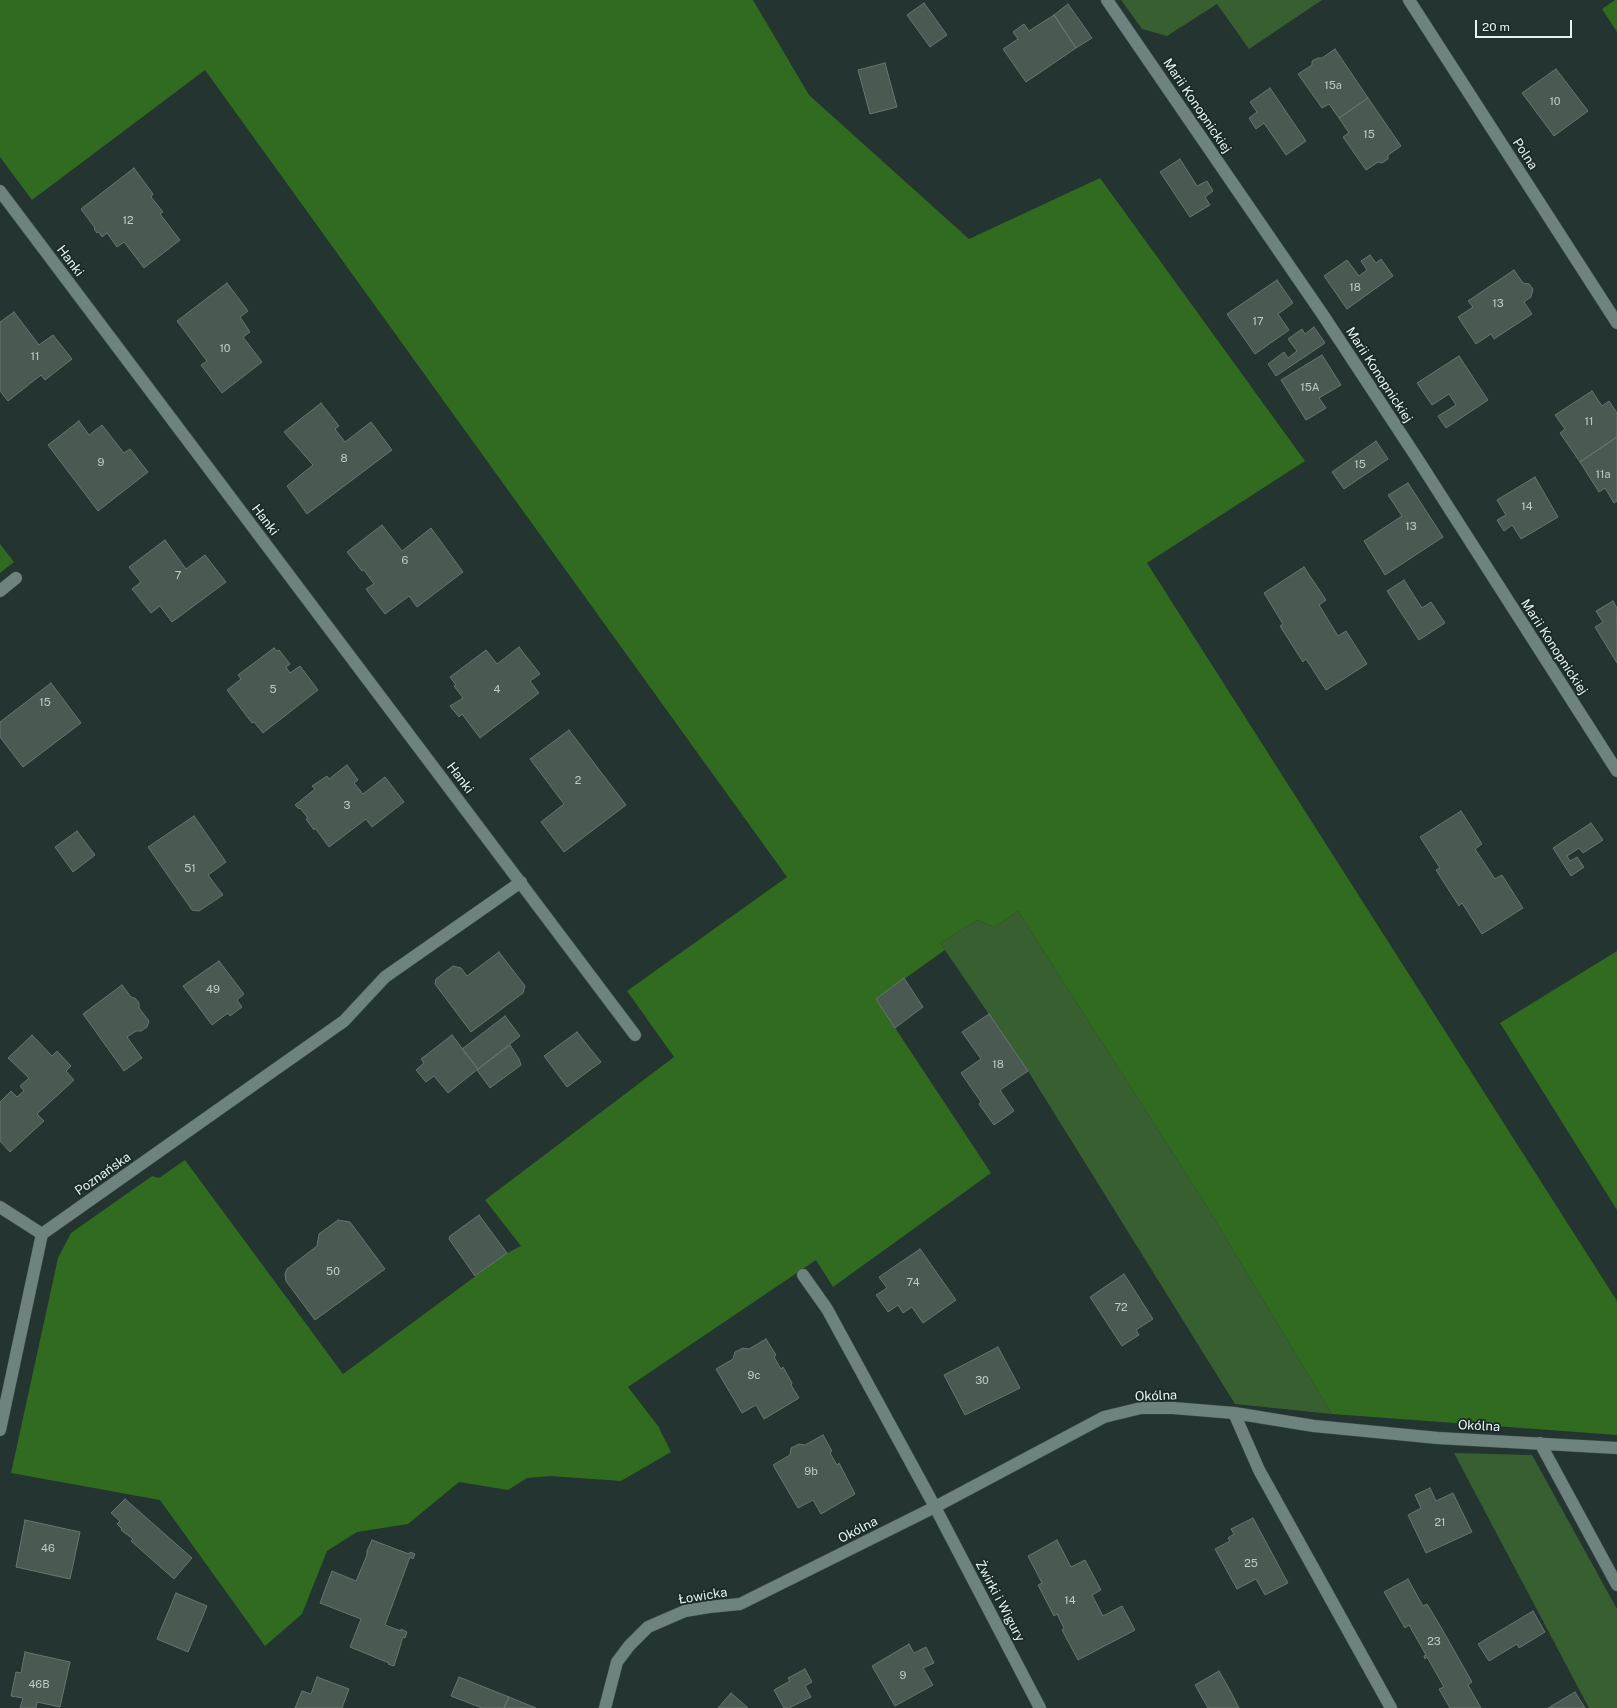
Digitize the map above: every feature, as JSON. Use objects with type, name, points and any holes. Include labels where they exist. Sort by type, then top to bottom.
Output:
[{"type":"street","name":"Marii Konopnickiej","points":[[1107,0],[1329,324],[1415,455],[1617,771]]},
{"type":"street","name":"Polna","points":[[1409,0],[1617,323]]},
{"type":"street","name":"Hanki","points":[[0,191],[635,1035]]},
{"type":"street","points":[[0,591],[16,578]]},
{"type":"street","name":"Poznańska","points":[[42,1234],[344,1021],[385,977],[521,882]]},
{"type":"street","points":[[0,1207],[42,1234],[0,1430]]},
{"type":"street","name":"Żwirki i Wigury","points":[[803,1274],[827,1309],[935,1507],[1040,1708]]},
{"type":"street","name":"Okólna","points":[[740,1604],[935,1507],[1104,1417],[1141,1408],[1173,1408],[1234,1413],[1314,1426],[1438,1438],[1617,1448]]},
{"type":"street","points":[[1234,1413],[1259,1470],[1391,1708]]},
{"type":"street","points":[[1540,1443],[1617,1585]]},
{"type":"street","name":"Łowicka","points":[[605,1708],[617,1662],[629,1646],[648,1627],[684,1611],[740,1604]]},
{"type":"green space","points":[[0,0],[753,0],[809,95],[969,239],[1100,178],[1305,461],[1147,563],[1617,1301],[1617,1435],[1332,1414],[1201,1197],[1018,911],[995,927],[977,920],[940,943],[945,950],[876,999],[991,1173],[833,1287],[816,1260],[628,1387],[658,1426],[671,1452],[621,1481],[550,1476],[527,1478],[508,1490],[459,1482],[408,1524],[357,1532],[327,1551],[302,1614],[265,1646],[160,1500],[11,1473],[58,1258],[71,1233],[152,1176],[159,1178],[185,1160],[343,1374],[507,1253],[521,1246],[485,1200],[674,1057],[627,991],[787,877],[205,70],[32,200],[0,157]]},
{"type":"green space","points":[[1121,0],[1322,0],[1249,49],[1217,4],[1167,36],[1142,29]]},
{"type":"green space","points":[[1617,0],[1617,32],[1602,9]]},
{"type":"green space","points":[[0,544],[14,562],[0,573]]},
{"type":"green space","points":[[1018,911],[1201,1197],[1332,1414],[1235,1404],[1028,1071],[940,943],[977,920],[995,927]]},
{"type":"green space","points":[[1617,951],[1617,1210],[1500,1023]]},
{"type":"green space","points":[[1454,1453],[1532,1455],[1617,1609],[1617,1708],[1589,1708]]},
{"type":"building","points":[[924,3],[947,35],[930,47],[907,15]]},
{"type":"building","points":[[1068,4],[1092,38],[1076,48],[1054,15]]},
{"type":"building","points":[[1054,15],[1076,48],[1026,82],[1003,49],[1018,39],[1013,32],[1024,24],[1029,31]]},
{"type":"building","points":[[1335,49],[1368,98],[1339,118],[1329,104],[1322,108],[1298,74],[1312,65],[1312,61],[1322,58]]},
{"type":"building","points":[[885,63],[897,107],[870,114],[858,70]]},
{"type":"building","points":[[1556,69],[1588,111],[1554,136],[1522,93]]},
{"type":"building","points":[[1270,88],[1306,141],[1286,155],[1264,123],[1256,129],[1249,118],[1257,112],[1250,102]]},
{"type":"building","points":[[1368,98],[1401,146],[1388,155],[1388,159],[1382,163],[1378,162],[1366,170],[1343,137],[1349,133],[1339,118]]},
{"type":"building","points":[[1180,159],[1197,186],[1207,181],[1213,191],[1205,197],[1210,205],[1190,217],[1160,172]]},
{"type":"building","points":[[134,168],[153,194],[151,197],[163,212],[160,214],[180,240],[144,268],[124,242],[117,247],[107,233],[102,237],[99,232],[97,233],[81,209]]},
{"type":"building","points":[[1370,255],[1376,263],[1381,259],[1393,276],[1347,309],[1324,276],[1347,260],[1359,276],[1367,270],[1361,261]]},
{"type":"building","points":[[1514,270],[1523,283],[1529,284],[1533,289],[1531,297],[1524,302],[1532,314],[1494,339],[1491,334],[1476,344],[1458,317],[1473,307],[1468,301]]},
{"type":"building","points":[[1277,280],[1293,303],[1278,314],[1289,330],[1255,354],[1227,314]]},
{"type":"building","points":[[227,283],[248,311],[240,317],[250,332],[243,337],[262,362],[222,393],[201,365],[207,361],[177,321]]},
{"type":"building","points":[[14,312],[39,345],[53,335],[72,359],[45,380],[41,375],[8,401],[0,391],[0,322]]},
{"type":"building","points":[[1314,327],[1325,343],[1276,376],[1268,364],[1284,352],[1288,358],[1297,351],[1288,339],[1302,329],[1305,334]]},
{"type":"building","points":[[1322,355],[1341,385],[1319,398],[1326,408],[1306,420],[1281,380]]},
{"type":"building","points":[[1459,356],[1488,400],[1446,428],[1438,416],[1456,405],[1449,394],[1432,405],[1417,383]]},
{"type":"building","points":[[1592,391],[1602,406],[1609,401],[1617,413],[1617,437],[1580,462],[1560,433],[1565,429],[1555,415]]},
{"type":"building","points":[[321,403],[339,426],[335,429],[345,442],[371,422],[392,450],[307,514],[287,486],[313,465],[284,432]]},
{"type":"building","points":[[79,421],[89,435],[102,425],[124,453],[130,449],[148,472],[98,511],[48,445]]},
{"type":"building","points":[[1617,437],[1617,501],[1614,503],[1605,488],[1599,492],[1580,462]]},
{"type":"building","points":[[1376,441],[1388,459],[1344,489],[1332,472]]},
{"type":"building","points":[[1535,477],[1558,517],[1521,539],[1512,525],[1504,531],[1497,520],[1506,515],[1497,500]]},
{"type":"building","points":[[1408,483],[1443,537],[1385,575],[1364,541],[1402,516],[1388,495]]},
{"type":"building","points":[[382,525],[402,551],[431,528],[463,572],[417,607],[409,596],[385,614],[366,589],[374,584],[364,570],[362,571],[347,552]]},
{"type":"building","points":[[165,540],[186,569],[205,555],[226,582],[172,622],[160,606],[151,613],[132,589],[141,582],[129,567]]},
{"type":"building","points":[[1304,567],[1326,600],[1319,605],[1338,636],[1346,631],[1367,664],[1326,690],[1306,659],[1303,662],[1280,626],[1283,624],[1264,593]]},
{"type":"building","points":[[1404,580],[1422,608],[1431,602],[1445,623],[1419,640],[1387,591]]},
{"type":"building","points":[[1613,601],[1617,608],[1617,663],[1595,627],[1603,622],[1596,611]]},
{"type":"building","points":[[519,647],[540,674],[530,681],[539,693],[480,738],[462,714],[459,717],[450,706],[463,698],[454,686],[456,685],[450,677],[486,650],[497,664]]},
{"type":"building","points":[[274,648],[277,651],[279,650],[290,664],[286,667],[290,673],[300,666],[318,690],[263,733],[254,722],[252,723],[227,690],[241,679],[238,675]]},
{"type":"building","points":[[51,683],[81,723],[23,767],[0,737],[0,722]]},
{"type":"building","points":[[569,730],[626,805],[564,852],[541,822],[564,804],[530,759]]},
{"type":"building","points":[[347,765],[358,780],[354,783],[363,794],[385,777],[404,802],[372,827],[366,819],[329,847],[315,828],[314,830],[306,819],[308,818],[300,808],[299,809],[295,805],[315,789],[312,786],[327,776],[329,779]]},
{"type":"building","points":[[1461,811],[1482,844],[1475,849],[1495,879],[1502,875],[1523,908],[1482,934],[1462,903],[1459,906],[1436,870],[1440,868],[1420,837]]},
{"type":"building","points":[[194,816],[226,862],[208,875],[223,895],[199,911],[192,910],[148,847]]},
{"type":"building","points":[[1591,823],[1603,840],[1583,853],[1579,848],[1567,856],[1570,861],[1577,857],[1584,867],[1571,876],[1553,848]]},
{"type":"building","points":[[77,831],[95,855],[73,872],[55,847]]},
{"type":"building","points":[[499,952],[525,986],[523,993],[471,1032],[435,984],[436,979],[453,966],[461,968],[467,976]]},
{"type":"building","points":[[219,961],[244,994],[237,1000],[242,1007],[230,1016],[228,1013],[212,1025],[183,986]]},
{"type":"building","points":[[904,978],[923,1007],[895,1028],[876,999]]},
{"type":"building","points":[[122,985],[131,997],[135,998],[139,1003],[139,1008],[149,1021],[147,1027],[141,1031],[136,1031],[127,1037],[142,1058],[124,1071],[83,1014]]},
{"type":"building","points":[[989,1014],[1028,1071],[1000,1090],[1014,1111],[994,1125],[979,1104],[981,1102],[961,1073],[981,1059],[962,1032]]},
{"type":"building","points":[[505,1016],[520,1036],[478,1069],[462,1049]]},
{"type":"building","points":[[577,1032],[601,1062],[567,1087],[544,1056]]},
{"type":"building","points":[[32,1035],[52,1056],[57,1051],[71,1066],[66,1071],[74,1080],[37,1114],[44,1121],[10,1152],[0,1141],[0,1102],[11,1091],[17,1097],[24,1091],[20,1086],[29,1078],[8,1058]]},
{"type":"building","points":[[452,1035],[478,1069],[448,1093],[434,1076],[426,1082],[416,1070],[424,1063],[421,1059]]},
{"type":"building","points":[[510,1045],[521,1065],[490,1088],[477,1070]]},
{"type":"building","points":[[479,1215],[507,1253],[475,1276],[449,1239],[450,1236]]},
{"type":"building","points":[[338,1220],[350,1222],[385,1269],[315,1320],[286,1281],[285,1274],[287,1269],[317,1246],[319,1234]]},
{"type":"building","points":[[920,1249],[956,1300],[923,1323],[912,1307],[903,1313],[898,1305],[888,1312],[876,1295],[887,1288],[879,1277]]},
{"type":"building","points":[[1124,1274],[1153,1319],[1136,1330],[1139,1335],[1122,1346],[1090,1297]]},
{"type":"building","points":[[766,1339],[776,1355],[774,1357],[781,1369],[783,1367],[799,1398],[764,1419],[756,1405],[742,1413],[716,1369],[733,1359],[735,1352],[743,1348],[749,1349]]},
{"type":"building","points":[[998,1347],[1020,1388],[965,1415],[944,1375]]},
{"type":"building","points":[[823,1435],[832,1451],[830,1453],[837,1465],[839,1463],[855,1494],[821,1514],[813,1500],[798,1508],[773,1465],[790,1455],[791,1448],[799,1444],[805,1445]]},
{"type":"building","points":[[1430,1488],[1436,1501],[1453,1493],[1472,1532],[1426,1553],[1408,1515],[1421,1508],[1415,1495]]},
{"type":"building","points":[[125,1499],[192,1558],[174,1579],[131,1541],[133,1539],[121,1530],[122,1529],[117,1524],[120,1521],[111,1513]]},
{"type":"building","points":[[1253,1518],[1288,1583],[1265,1595],[1256,1579],[1237,1589],[1215,1549],[1230,1541],[1228,1538],[1234,1534],[1231,1529]]},
{"type":"building","points":[[25,1520],[80,1532],[70,1579],[16,1567]]},
{"type":"building","points":[[372,1540],[409,1554],[410,1552],[415,1554],[413,1559],[410,1557],[385,1625],[407,1632],[405,1638],[403,1637],[394,1666],[350,1647],[361,1619],[320,1603],[332,1571],[356,1581]]},
{"type":"building","points":[[1057,1540],[1071,1567],[1085,1560],[1101,1590],[1092,1595],[1103,1616],[1122,1606],[1135,1630],[1078,1660],[1062,1630],[1064,1628],[1057,1614],[1054,1616],[1038,1585],[1042,1583],[1028,1556]]},
{"type":"building","points":[[1408,1579],[1423,1606],[1427,1604],[1472,1682],[1468,1685],[1481,1708],[1450,1708],[1439,1689],[1444,1687],[1427,1657],[1425,1659],[1424,1656],[1426,1655],[1409,1625],[1405,1628],[1384,1592]]},
{"type":"building","points":[[176,1593],[207,1606],[188,1652],[157,1639]]},
{"type":"building","points":[[1533,1611],[1545,1632],[1519,1648],[1517,1644],[1489,1661],[1478,1644]]},
{"type":"building","points":[[909,1644],[914,1653],[926,1647],[934,1663],[923,1668],[933,1685],[895,1706],[872,1666]]},
{"type":"building","points":[[25,1652],[70,1662],[60,1707],[37,1702],[36,1708],[20,1708],[23,1698],[11,1696],[16,1672],[21,1673]]},
{"type":"building","points":[[805,1669],[812,1682],[805,1686],[811,1697],[789,1708],[784,1708],[774,1690],[790,1681],[788,1678]]},
{"type":"building","points":[[1219,1671],[1239,1708],[1208,1708],[1195,1685]]},
{"type":"building","points":[[317,1677],[349,1689],[342,1708],[295,1708],[302,1691],[311,1694]]},
{"type":"building","points":[[459,1677],[509,1697],[504,1708],[482,1708],[451,1696]]},
{"type":"building","points":[[1575,1692],[1585,1708],[1548,1708]]},
{"type":"building","points":[[731,1693],[748,1708],[718,1708]]},
{"type":"building","points":[[509,1697],[536,1708],[504,1708]]}]
